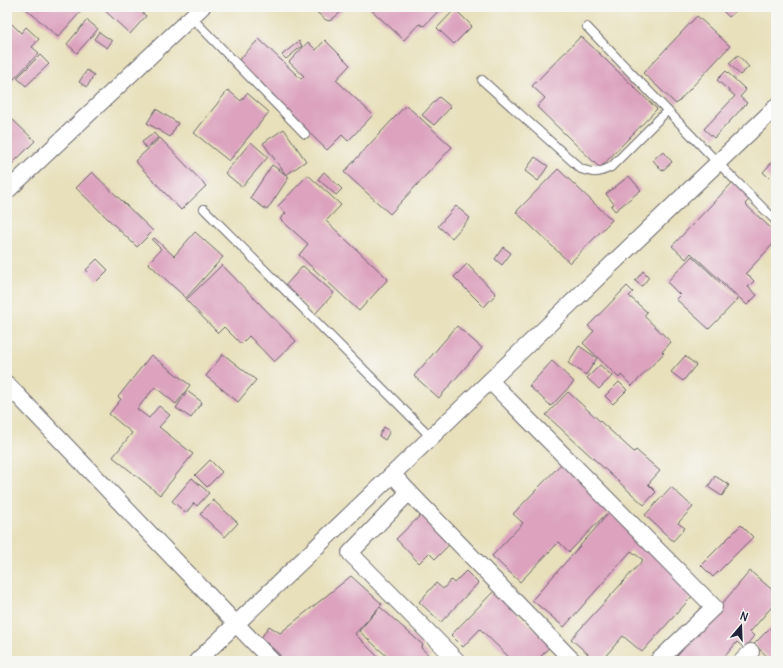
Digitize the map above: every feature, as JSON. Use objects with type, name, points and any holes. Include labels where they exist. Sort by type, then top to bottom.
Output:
[{"type":"street","points":[[7,192],[196,12]]},
{"type":"street","points":[[198,661],[776,107]]},
{"type":"street","points":[[490,381],[714,607],[658,661]]},
{"type":"street","points":[[7,384],[272,661]]},
{"type":"street","points":[[392,475],[573,661]]},
{"type":"street","points":[[409,492],[350,553],[457,661]]},
{"type":"lane","points":[[196,12],[305,134]]},
{"type":"lane","points":[[587,27],[667,111],[776,221]]},
{"type":"lane","points":[[482,80],[582,169],[592,172],[601,172],[612,167],[667,111]]},
{"type":"lane","points":[[204,209],[431,437]]},
{"type":"building","points":[[24,7],[83,7],[84,8],[58,37]]},
{"type":"building","points":[[101,7],[136,7],[146,16],[130,34]]},
{"type":"building","points":[[314,7],[347,7],[330,21],[326,20],[314,10],[318,11]]},
{"type":"building","points":[[368,7],[442,7],[424,26],[419,24],[404,40]]},
{"type":"building","points":[[605,7],[614,7],[609,11]]},
{"type":"building","points":[[719,7],[740,7],[729,17]]},
{"type":"building","points":[[455,9],[472,26],[454,44],[437,28]]},
{"type":"building","points":[[697,16],[730,46],[676,104],[643,73]]},
{"type":"building","points":[[7,19],[21,33],[26,27],[39,39],[32,47],[39,53],[13,80],[7,75]]},
{"type":"building","points":[[87,20],[98,29],[77,53],[67,44]]},
{"type":"building","points":[[99,32],[112,41],[107,48],[94,39]]},
{"type":"building","points":[[581,36],[657,109],[600,168],[537,107],[545,98],[532,86]]},
{"type":"building","points":[[259,39],[301,79],[304,76],[289,62],[308,42],[316,50],[325,40],[350,65],[336,80],[373,115],[348,141],[342,135],[327,150],[237,62]]},
{"type":"building","points":[[299,41],[302,46],[286,59],[282,55]]},
{"type":"building","points":[[40,55],[49,64],[26,86],[17,78]]},
{"type":"building","points":[[738,55],[749,67],[740,75],[729,63]]},
{"type":"building","points":[[87,70],[94,75],[87,87],[79,82]]},
{"type":"building","points":[[726,71],[746,90],[740,97],[747,103],[714,138],[704,129],[735,96],[717,80]]},
{"type":"building","points":[[228,90],[241,101],[247,93],[269,112],[229,161],[194,133]]},
{"type":"building","points":[[439,97],[451,107],[434,125],[422,115]]},
{"type":"building","points":[[406,105],[452,147],[390,214],[344,172]]},
{"type":"building","points":[[156,109],[178,123],[170,137],[147,123]]},
{"type":"building","points":[[12,119],[35,141],[10,166],[7,163],[7,125]]},
{"type":"building","points":[[284,129],[306,161],[286,175],[263,143]]},
{"type":"building","points":[[154,133],[158,138],[146,148],[142,142]]},
{"type":"building","points":[[160,138],[206,186],[181,210],[135,161]]},
{"type":"building","points":[[251,142],[268,157],[242,187],[225,173]]},
{"type":"building","points":[[663,151],[672,162],[662,171],[653,160]]},
{"type":"building","points":[[535,157],[548,166],[538,181],[525,171]]},
{"type":"building","points":[[776,158],[776,185],[763,172]]},
{"type":"building","points":[[272,165],[289,177],[267,210],[250,198]]},
{"type":"building","points":[[558,169],[612,220],[570,263],[516,212]]},
{"type":"building","points":[[92,172],[153,231],[137,247],[76,188]]},
{"type":"building","points":[[324,172],[342,189],[336,195],[318,179]]},
{"type":"building","points":[[308,175],[341,205],[326,221],[388,279],[359,311],[299,255],[308,244],[280,219],[286,213],[278,206]]},
{"type":"building","points":[[629,176],[641,190],[615,211],[611,206],[614,204],[606,194]]},
{"type":"building","points":[[734,181],[752,197],[745,204],[776,233],[776,241],[746,273],[754,281],[748,287],[757,295],[747,305],[691,253],[686,259],[672,246]]},
{"type":"building","points":[[456,206],[470,218],[452,238],[438,226]]},
{"type":"building","points":[[195,232],[223,257],[186,298],[148,263],[161,249],[152,240],[154,238],[174,256]]},
{"type":"building","points":[[503,247],[511,253],[502,265],[495,259]]},
{"type":"building","points":[[692,256],[738,299],[709,329],[676,299],[680,295],[667,282]]},
{"type":"building","points":[[97,259],[108,270],[97,281],[86,270]]},
{"type":"building","points":[[467,264],[496,294],[484,307],[454,277]]},
{"type":"building","points":[[222,265],[296,341],[274,362],[249,336],[241,344],[224,327],[218,333],[186,300]]},
{"type":"building","points":[[303,266],[334,293],[315,314],[284,287]]},
{"type":"building","points":[[643,271],[649,277],[642,286],[635,281]]},
{"type":"building","points":[[627,286],[633,292],[629,296],[647,312],[644,316],[671,342],[662,352],[664,353],[632,386],[621,375],[619,378],[583,343],[594,331],[588,326]]},
{"type":"building","points":[[457,326],[482,348],[439,398],[414,376]]},
{"type":"building","points":[[579,346],[597,358],[586,375],[568,363]]},
{"type":"building","points":[[223,354],[256,380],[238,402],[206,376]]},
{"type":"building","points":[[151,355],[190,385],[176,404],[155,387],[137,409],[149,418],[159,406],[170,415],[159,427],[193,454],[160,495],[113,457],[132,433],[109,414],[121,399],[118,397]]},
{"type":"building","points":[[685,356],[696,365],[683,381],[671,372]]},
{"type":"building","points":[[552,361],[574,382],[551,406],[529,386]]},
{"type":"building","points":[[600,365],[612,376],[599,389],[587,378]]},
{"type":"building","points":[[619,382],[627,390],[613,404],[605,396]]},
{"type":"building","points":[[187,391],[202,402],[191,418],[176,408]]},
{"type":"building","points":[[568,392],[634,452],[636,450],[660,471],[648,484],[656,492],[644,505],[546,415]]},
{"type":"building","points":[[384,427],[390,431],[385,440],[379,436]]},
{"type":"building","points":[[210,460],[222,472],[207,487],[195,475]]},
{"type":"building","points":[[563,462],[612,508],[569,552],[559,542],[520,582],[492,556],[523,523],[513,514]]},
{"type":"building","points":[[715,476],[729,485],[722,496],[708,487]]},
{"type":"building","points":[[192,478],[209,493],[197,506],[194,503],[186,513],[172,501]]},
{"type":"building","points":[[671,487],[693,507],[678,523],[685,528],[673,541],[645,515]]},
{"type":"building","points":[[213,500],[238,523],[225,537],[200,514]]},
{"type":"building","points":[[610,512],[695,593],[642,652],[623,636],[601,661],[596,661],[571,639],[643,560],[631,551],[564,627],[532,600]]},
{"type":"building","points":[[422,514],[451,543],[435,559],[429,553],[419,563],[396,539]]},
{"type":"building","points":[[741,525],[753,537],[713,577],[701,565]]},
{"type":"building","points":[[466,571],[478,583],[441,622],[419,602],[436,583],[443,589],[451,580],[454,583]]},
{"type":"building","points":[[750,571],[776,593],[776,602],[750,632],[754,636],[744,648],[737,642],[721,661],[673,661]]},
{"type":"building","points":[[351,576],[382,604],[355,634],[382,661],[284,661],[279,654],[261,638],[269,626],[280,633]]},
{"type":"building","points":[[494,591],[551,645],[537,661],[513,661],[480,629],[463,647],[451,635]]},
{"type":"building","points":[[380,607],[423,645],[421,648],[430,656],[425,661],[392,661],[359,631]]},
{"type":"building","points":[[776,622],[776,661],[772,661],[754,644]]}]
